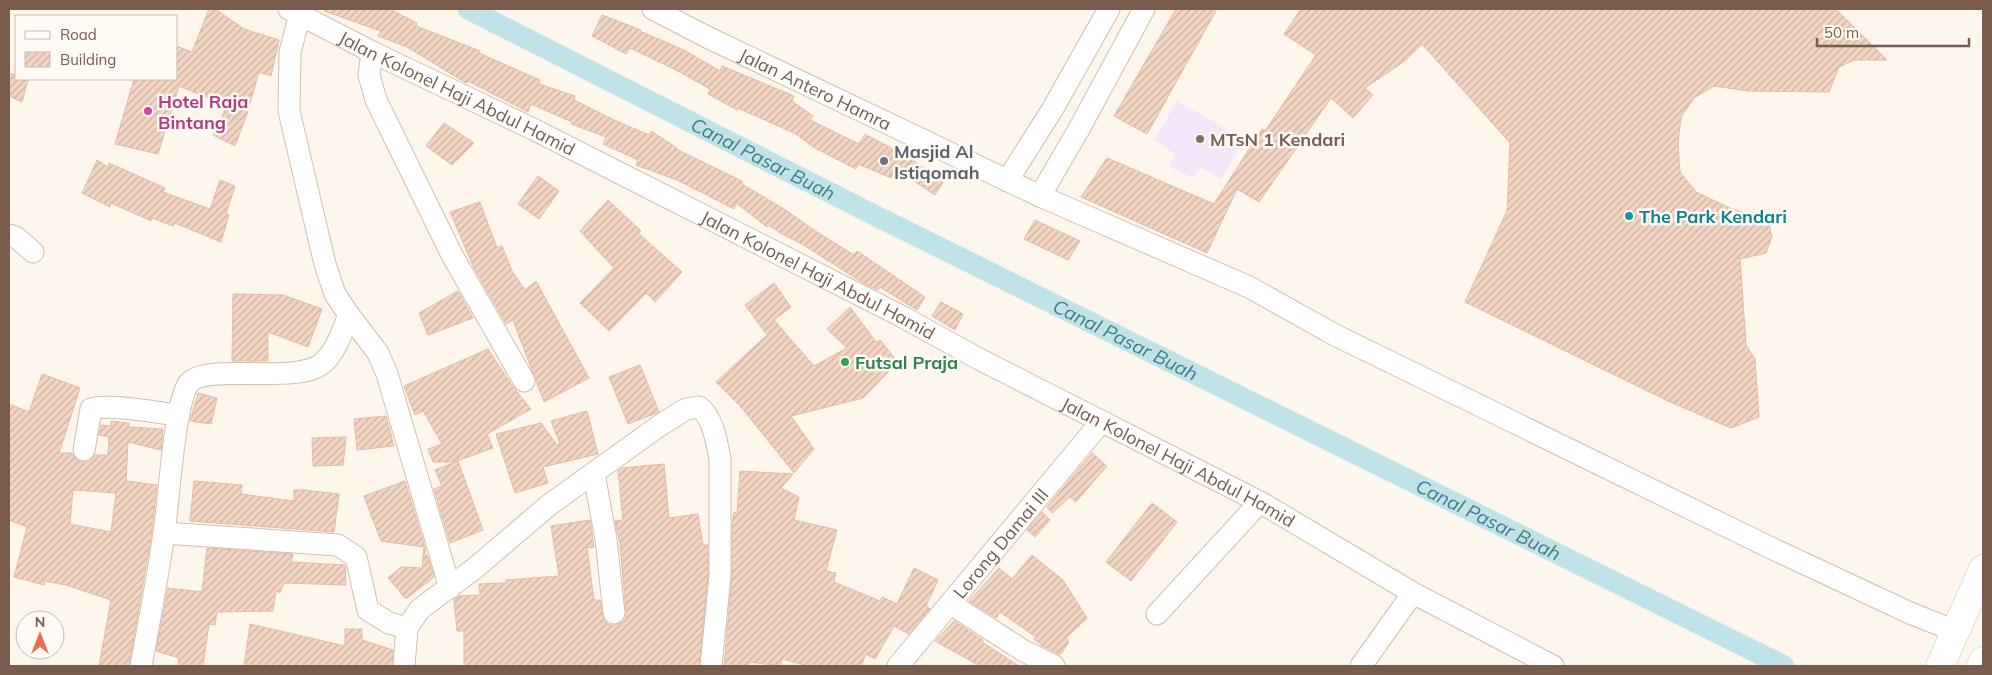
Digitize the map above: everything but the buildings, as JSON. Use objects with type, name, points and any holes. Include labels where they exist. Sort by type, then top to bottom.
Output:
[{"type":"main road","points":[[1940,666],[1983,569]]},
{"type":"main road","points":[[1981,666],[1983,661]]},
{"type":"street","name":"Jalan Antero Hamra","points":[[653,9],[707,37],[1040,196],[1249,287],[1335,335],[1754,540],[1910,613],[1955,631]]},
{"type":"street","points":[[1007,180],[1052,110],[1109,9]]},
{"type":"street","points":[[1040,196],[1079,129],[1144,9]]},
{"type":"street","points":[[295,11],[290,52],[290,111],[325,264],[335,294],[348,315],[378,353],[387,374],[450,588]]},
{"type":"street","name":"Jalan Kolonel Haji Abdul Hamid","points":[[295,11],[372,52],[533,129],[901,316],[979,359],[1260,502],[1413,593],[1553,666]]},
{"type":"street","points":[[372,52],[369,75],[376,100],[452,255],[524,380]]},
{"type":"street","points":[[9,235],[16,237],[33,252]]},
{"type":"street","points":[[141,666],[164,533],[179,415],[186,389],[190,382],[197,377],[226,374],[295,372],[313,369],[324,363],[335,349],[348,315]]},
{"type":"street","points":[[84,450],[91,409],[108,407],[179,415]]},
{"type":"street","points":[[404,666],[407,628],[420,610],[450,588],[549,505],[659,426],[686,409],[699,407],[706,415],[718,445],[720,459],[720,576],[711,666]]},
{"type":"street","name":"Lorong Damai III","points":[[898,666],[1102,420]]},
{"type":"street","points":[[594,474],[606,539],[614,613]]},
{"type":"street","points":[[1157,614],[1260,502]]},
{"type":"street","points":[[164,533],[338,545],[356,557],[368,610],[389,623],[407,628]]},
{"type":"street","points":[[1361,666],[1413,593]]},
{"type":"street","points":[[951,604],[1024,651],[1054,666]]},
{"type":"shaded area","name":"MTsN 1 Kendari","points":[[1177,101],[1245,139],[1221,179],[1201,168],[1193,178],[1169,166],[1175,154],[1154,140]]},
{"type":"waterway","name":"Canal Pasar Buah","points":[[468,9],[872,214],[1784,666]]},
{"type":"place","name":"Hotel Raja Bintang","points":[[148,111]]},
{"type":"place","name":"MTsN 1 Kendari","points":[[1200,139]]},
{"type":"place","name":"Masjid Al Istiqomah","points":[[884,161]]},
{"type":"place","name":"The Park Kendari","points":[[1629,216]]},
{"type":"place","name":"Futsal Praja","points":[[845,362]]}]
